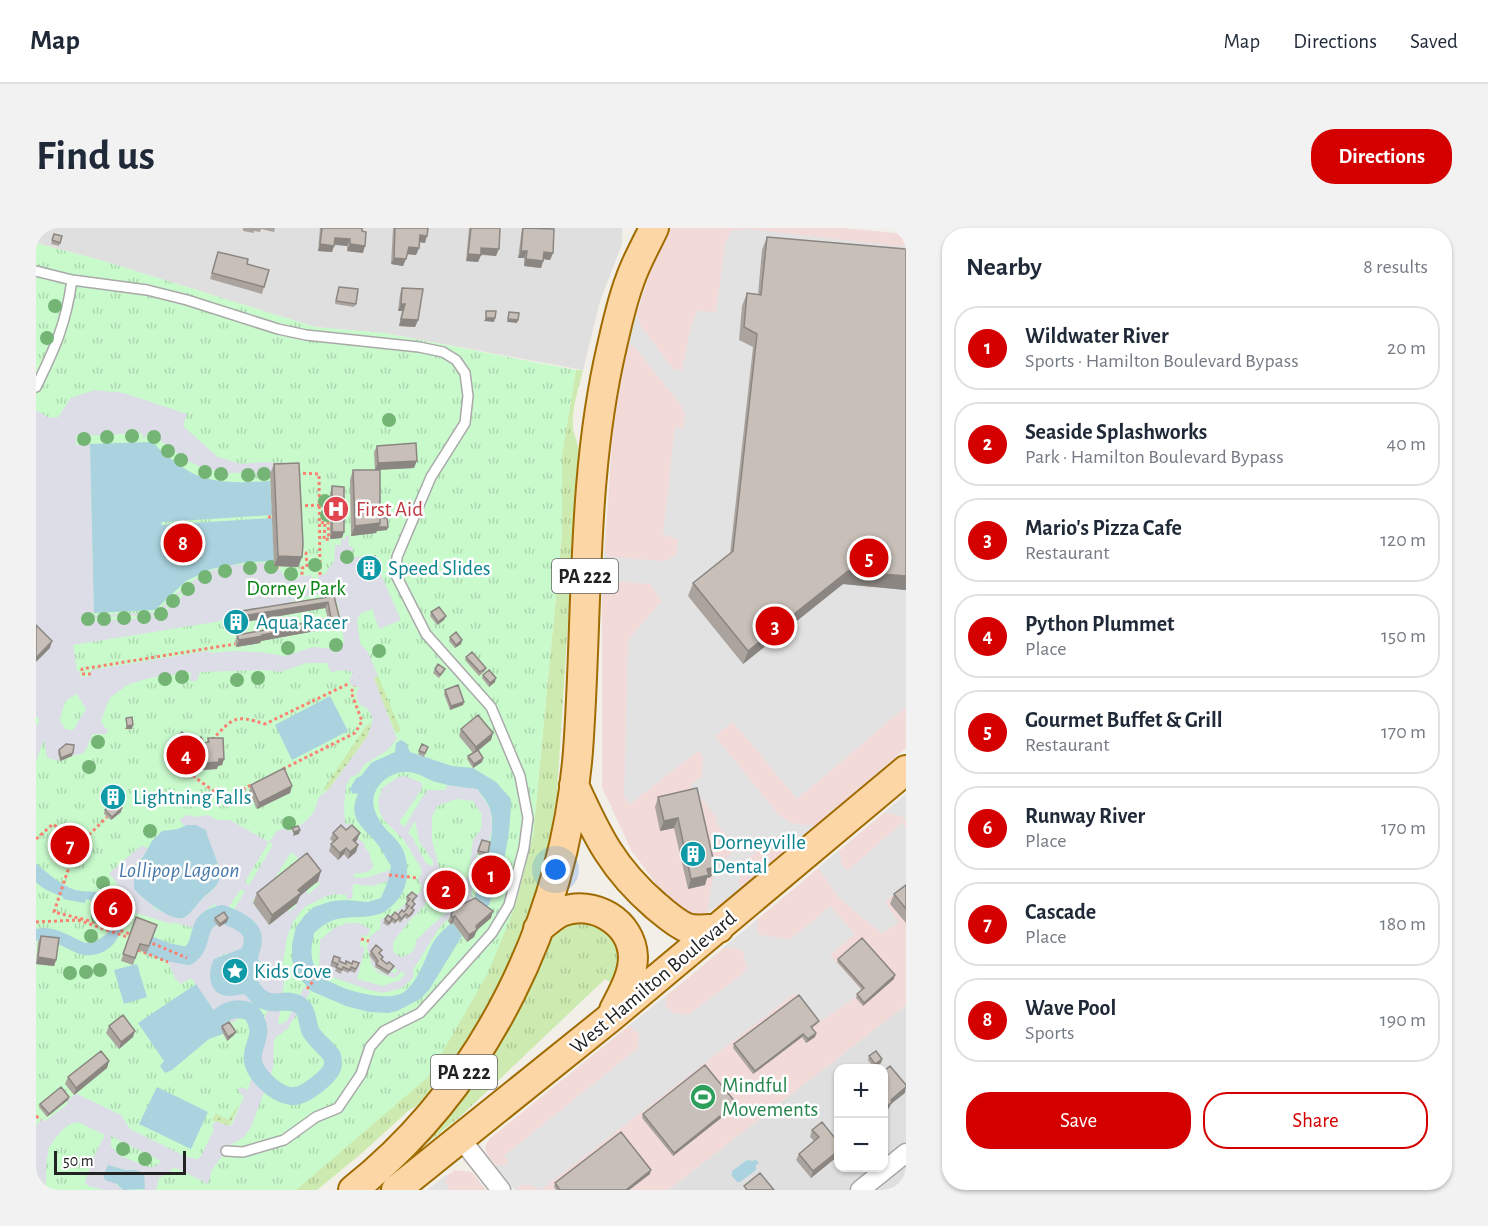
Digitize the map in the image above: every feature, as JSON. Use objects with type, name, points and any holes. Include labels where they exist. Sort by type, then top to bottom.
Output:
[{"type":"main road","name":"PA 222","points":[[356,1187],[401,1148],[425,1123],[462,1076],[485,1040],[516,982],[548,901],[565,838],[578,752],[586,569],[597,427],[605,377],[621,308],[630,280],[654,228]]},
{"type":"main road","name":"West Hamilton Boulevard","points":[[396,1190],[719,928],[906,770]]},
{"type":"main road","points":[[574,785],[598,838],[618,867],[643,895],[672,920],[687,928],[701,930],[719,928]]},
{"type":"main road","points":[[538,929],[562,912],[595,910],[615,919],[626,933],[633,956],[629,980],[610,1017]]},
{"type":"street","points":[[461,1139],[501,1190]]},
{"type":"street","points":[[860,1190],[906,1153]]},
{"type":"lane","points":[[36,271],[72,280],[147,290],[187,300],[278,329],[306,335],[419,347],[443,352],[456,360],[465,373],[468,396],[465,423],[431,477],[397,557],[396,575],[426,634],[491,707],[520,776],[528,818],[525,848],[509,905],[492,933],[434,998],[420,1012],[384,1031],[370,1047],[361,1074],[338,1108],[316,1117],[284,1140],[243,1152],[226,1151]]},
{"type":"lane","points":[[36,387],[58,342],[67,313],[72,280]]},
{"type":"path","points":[[295,473],[319,474],[320,575]]},
{"type":"path","points":[[297,506],[320,505]]},
{"type":"path","points":[[320,523],[325,522],[324,540],[328,539],[328,523],[330,523]]},
{"type":"path","points":[[299,554],[306,554],[307,567],[302,568],[302,576]]},
{"type":"path","points":[[91,674],[82,674],[82,669],[235,644]]},
{"type":"path","points":[[209,742],[230,721],[246,718],[265,724],[350,683]]},
{"type":"path","points":[[274,774],[356,733],[362,722],[351,692],[355,686]]},
{"type":"path","points":[[188,772],[224,799],[254,784]]},
{"type":"path","points":[[36,839],[53,824],[65,834],[89,835],[107,817]]},
{"type":"path","points":[[72,858],[54,912],[133,937]]},
{"type":"path","points":[[389,875],[419,878]]},
{"type":"path","points":[[36,922],[78,920],[98,926]]},
{"type":"path","points":[[362,939],[369,941]]},
{"type":"path","points":[[144,940],[188,958]]},
{"type":"path","points":[[138,950],[168,962]]},
{"type":"path","points":[[307,989],[321,971]]},
{"type":"path","points":[[36,1116],[41,1120]]},
{"type":"shaded area","points":[[36,228],[622,228],[622,244],[600,301],[583,370],[384,333],[315,327],[100,260],[36,243]]},
{"type":"shaded area","points":[[670,228],[843,228],[906,234],[906,748],[751,882],[701,916],[693,916],[665,896],[631,850],[602,787],[602,587],[613,429],[626,347],[650,272]]},
{"type":"shaded area","points":[[746,229],[906,247],[906,707],[797,799],[733,722],[715,736],[778,814],[791,823],[816,826],[783,855],[781,850],[760,849],[742,863],[739,870],[739,884],[743,888],[707,912],[717,866],[737,848],[715,822],[717,818],[690,785],[702,776],[703,757],[698,751],[630,804],[624,796],[628,640],[662,601],[650,584],[608,581],[602,587],[605,549],[609,557],[666,561],[676,555],[678,540],[663,534],[675,427],[683,428],[685,417],[682,407],[634,346],[626,347],[637,313],[640,325],[673,369],[682,370],[690,331],[697,311],[716,312],[725,243],[731,231]]},
{"type":"shaded area","points":[[94,390],[124,393],[187,414],[183,426],[218,457],[241,464],[263,462],[291,465],[269,475],[269,471],[260,472],[260,475],[256,475],[255,472],[229,473],[228,477],[224,472],[202,468],[189,461],[186,465],[184,464],[185,459],[150,433],[143,438],[142,433],[76,436],[76,445],[90,444],[94,613],[83,614],[83,616],[156,612],[197,578],[209,571],[232,565],[275,562],[275,565],[264,566],[264,569],[275,569],[276,566],[276,570],[280,569],[285,578],[290,581],[300,576],[311,575],[312,580],[318,579],[318,575],[324,575],[334,561],[335,545],[341,545],[341,539],[349,536],[349,546],[352,546],[353,551],[341,552],[341,560],[376,556],[380,572],[401,620],[379,629],[372,609],[360,614],[357,620],[360,643],[368,652],[378,676],[374,678],[397,739],[387,751],[365,764],[358,774],[350,778],[346,786],[344,807],[345,824],[350,823],[354,835],[365,844],[373,867],[368,872],[354,874],[353,877],[365,878],[390,870],[388,881],[372,886],[353,884],[352,899],[347,899],[346,895],[327,896],[306,906],[293,922],[287,937],[282,967],[284,983],[278,1025],[287,1021],[304,987],[310,992],[288,1028],[274,1039],[273,1068],[251,1127],[243,1138],[230,1145],[212,1170],[208,1184],[174,1167],[159,1178],[156,1190],[144,1190],[130,1169],[125,1170],[113,1166],[112,1181],[123,1190],[104,1190],[88,1186],[85,1182],[93,1158],[105,1135],[78,1122],[62,1130],[49,1147],[46,1190],[36,1190],[36,1125],[67,1105],[68,1100],[74,1095],[77,1094],[121,1115],[130,1129],[187,1157],[197,1159],[201,1156],[214,1129],[212,1127],[215,1121],[229,1126],[232,1124],[244,1097],[238,1091],[240,1087],[248,1090],[255,1067],[257,1068],[259,1062],[260,1043],[270,995],[232,1023],[214,1010],[191,978],[181,984],[175,978],[168,962],[168,960],[186,965],[188,954],[206,939],[208,933],[198,927],[193,928],[172,922],[171,924],[133,912],[123,891],[109,873],[141,846],[148,848],[143,857],[136,862],[142,898],[150,902],[155,909],[178,918],[186,917],[216,887],[220,868],[209,844],[206,830],[184,826],[179,819],[189,815],[195,817],[208,815],[217,820],[230,820],[269,842],[277,831],[287,827],[289,831],[298,827],[315,810],[318,798],[329,789],[367,737],[372,716],[367,708],[360,705],[358,701],[356,695],[359,687],[352,686],[349,681],[353,672],[342,670],[331,672],[327,663],[307,663],[280,672],[266,670],[200,672],[197,681],[190,681],[191,672],[149,678],[127,685],[110,698],[106,707],[101,721],[109,730],[106,734],[93,734],[84,753],[72,756],[73,749],[58,753],[60,761],[47,758],[44,740],[36,761],[36,726],[39,719],[36,716],[36,662],[50,648],[36,634],[36,410],[49,418],[58,417],[71,398]],"holes":[[[188,586],[190,589],[163,614],[153,618],[153,615],[161,613]],[[313,594],[329,596],[338,604],[344,642],[340,649],[313,647],[284,656],[259,652],[213,653],[207,651],[91,670],[91,676],[81,677],[80,671],[77,671],[73,645],[227,620],[241,611],[287,604]],[[147,615],[148,618],[85,621],[84,618]],[[77,694],[86,709],[73,730],[65,729],[60,720],[64,704]],[[269,842],[273,845],[249,885],[245,882]],[[291,852],[320,884],[309,894],[306,891],[295,900],[296,906],[269,925],[253,903],[253,899],[270,886]],[[241,889],[245,891],[230,916],[231,918],[218,927],[206,910],[215,904],[223,915]],[[228,953],[255,955],[261,962],[261,972],[237,994],[229,996],[221,955]],[[111,1136],[161,1161],[154,1167],[148,1167],[119,1155],[111,1146]]]},
{"type":"shaded area","points":[[405,776],[422,783],[422,789],[399,822],[404,827],[427,790],[446,790],[447,785],[477,789],[491,810],[492,830],[488,845],[481,843],[477,854],[471,897],[475,898],[441,925],[413,970],[413,978],[402,988],[382,993],[324,974],[319,969],[320,940],[336,927],[347,923],[359,923],[370,929],[368,936],[363,935],[359,945],[365,948],[357,979],[383,986],[400,980],[405,974],[401,972],[395,978],[378,973],[372,965],[367,948],[370,936],[380,929],[381,919],[393,914],[407,903],[406,900],[409,903],[408,910],[396,918],[394,916],[388,926],[405,917],[408,919],[411,895],[420,893],[422,884],[419,883],[419,875],[422,875],[421,868],[404,840],[380,813],[378,801],[382,788],[398,777]],"holes":[[[456,799],[473,801],[482,815],[481,829],[473,840],[469,874],[451,908],[417,939],[414,950],[400,957],[393,951],[393,942],[424,906],[441,874],[432,840],[432,817],[437,806]],[[415,821],[419,841],[433,861],[433,866],[426,863],[408,833]],[[374,959],[398,971],[395,974],[391,971],[388,975],[383,971],[381,973]]]},
{"type":"shaded area","points":[[906,794],[906,1005],[668,1190],[515,1190],[487,1154],[485,1147],[489,1139],[688,978]]},
{"type":"shaded area","points":[[906,794],[906,820],[901,816],[884,813]]},
{"type":"shaded area","points":[[902,823],[906,827],[906,884],[885,902],[899,922],[882,934],[839,898],[818,868],[839,850],[842,865],[847,871]]},
{"type":"shaded area","points":[[830,906],[855,934],[830,955],[863,992],[817,1024],[794,994],[541,1190],[523,1185],[515,1190],[495,1166],[507,1164],[508,1161],[504,1156],[638,1048],[639,1034],[631,1027],[627,1027],[666,996],[666,1007],[673,1013],[688,1015],[741,975],[747,968],[743,952],[735,948],[723,948],[758,919],[757,932],[761,935],[791,939]]},
{"type":"shaded area","points":[[906,1005],[906,1190],[668,1190]]},
{"type":"shaded area","points":[[455,1170],[472,1172],[486,1190],[427,1190]]},
{"type":"shaded area","points":[[446,1175],[448,1178],[445,1180],[449,1190],[427,1190]]},
{"type":"green space","name":"Dorney Park","points":[[36,243],[100,260],[315,327],[384,333],[576,370],[562,455],[562,533],[533,836],[515,907],[487,975],[428,1077],[296,1190],[36,1190]]},
{"type":"green space","points":[[576,370],[583,370],[574,406],[573,421],[579,451],[557,793],[549,843],[520,942],[499,989],[465,1045],[427,1100],[408,1111],[317,1190],[245,1190],[515,907],[533,836],[562,533],[562,455]]},
{"type":"green space","points":[[378,676],[401,731],[396,733],[373,678]]},
{"type":"green space","points":[[372,723],[367,737],[329,789],[322,791],[366,726]]},
{"type":"green space","points":[[567,917],[604,922],[624,950],[612,983],[605,979],[461,1116],[386,1176],[539,943]]},
{"type":"green space","points":[[238,1105],[229,1126],[212,1120],[216,1113],[228,1120]]},
{"type":"water","points":[[151,442],[183,468],[198,476],[229,482],[270,481],[272,515],[162,522],[161,525],[272,518],[274,561],[247,562],[211,569],[186,581],[155,610],[94,613],[90,444]]},
{"type":"water","points":[[330,696],[348,731],[292,760],[275,725]]},
{"type":"water","points":[[401,740],[406,743],[410,752],[452,766],[473,768],[496,782],[511,799],[509,830],[497,885],[485,914],[475,898],[491,841],[492,818],[489,806],[477,789],[432,781],[411,772],[392,775],[380,784],[373,804],[379,820],[404,852],[407,873],[404,890],[392,906],[385,911],[371,916],[334,920],[314,933],[312,953],[315,967],[324,978],[346,989],[372,995],[396,995],[404,992],[414,981],[434,941],[450,924],[453,923],[462,936],[429,990],[420,999],[397,1011],[369,1012],[346,1006],[311,991],[295,973],[292,944],[296,927],[314,907],[332,901],[368,902],[381,898],[391,866],[376,842],[356,819],[354,812],[358,794],[352,793],[350,789],[356,778],[361,776],[371,763],[395,752],[396,743]]},
{"type":"water","name":"Lollipop Lagoon","points":[[196,825],[206,830],[220,874],[215,887],[185,917],[180,918],[158,909],[134,889],[134,866],[162,831]]},
{"type":"water","points":[[36,863],[56,880],[70,888],[78,891],[108,893],[113,897],[120,914],[121,925],[118,937],[111,946],[101,953],[85,955],[52,942],[36,941],[36,929],[43,928],[56,930],[86,943],[98,940],[108,933],[110,922],[105,905],[86,899],[85,903],[63,899],[39,885],[36,882]]},
{"type":"water","name":"Kids Cove","points":[[243,948],[255,955],[261,963],[258,981],[248,993],[222,995],[213,988],[211,982],[210,971],[214,959]]},
{"type":"water","points":[[137,964],[147,997],[124,1004],[114,970]]},
{"type":"water","points":[[196,984],[225,1027],[223,1034],[209,1039],[172,1070],[165,1073],[160,1066],[164,1061],[138,1023]]},
{"type":"water","points":[[157,1087],[208,1112],[191,1149],[139,1124]]},
{"type":"water","points":[[755,1159],[759,1163],[756,1165],[756,1170],[737,1182],[732,1176],[732,1171],[747,1160]]},
{"type":"water","points":[[108,1165],[144,1173],[145,1189],[123,1190],[117,1184],[105,1180],[103,1175]]},
{"type":"building","points":[[322,228],[362,228],[362,231],[366,232],[365,246],[350,244],[350,239],[335,238],[334,246],[320,244]]},
{"type":"building","points":[[395,228],[428,228],[427,236],[420,235],[419,248],[409,247],[406,259],[394,258]]},
{"type":"building","points":[[471,228],[500,228],[499,249],[481,248],[481,255],[468,254]]},
{"type":"building","points":[[523,228],[554,229],[553,253],[544,252],[543,261],[526,259],[527,251],[521,251]]},
{"type":"building","points":[[54,234],[62,236],[60,243],[52,240]]},
{"type":"building","points":[[767,237],[906,249],[906,576],[848,571],[748,651],[693,583],[733,551],[757,334],[744,327],[747,293],[761,295]]},
{"type":"building","points":[[218,252],[248,259],[247,264],[269,270],[264,287],[212,273]]},
{"type":"building","points":[[339,287],[358,289],[356,304],[336,301]]},
{"type":"building","points":[[402,288],[423,289],[418,320],[401,319],[405,304],[401,304]]},
{"type":"building","points":[[486,311],[496,311],[495,318],[486,318]]},
{"type":"building","points":[[509,312],[519,313],[518,320],[508,319]]},
{"type":"building","points":[[416,443],[417,461],[378,463],[377,446]]},
{"type":"building","points":[[299,463],[302,557],[278,556],[274,464]]},
{"type":"building","points":[[353,470],[380,470],[380,523],[355,526]]},
{"type":"building","name":"First Aid","points":[[332,486],[344,487],[344,532],[332,532]]},
{"type":"building","points":[[380,518],[387,518],[388,527],[378,527]]},
{"type":"building","name":"Speed Slides","points":[[375,556],[380,568],[364,574],[360,561]]},
{"type":"building","points":[[334,596],[340,620],[239,640],[237,635],[331,618],[328,602],[230,618],[229,613]]},
{"type":"building","points":[[439,607],[446,616],[438,622],[431,612]]},
{"type":"building","points":[[36,625],[52,641],[36,658]]},
{"type":"building","points":[[456,632],[462,640],[456,645],[450,637]]},
{"type":"building","points":[[472,652],[486,668],[480,672],[466,657]]},
{"type":"building","points":[[438,664],[445,669],[440,675],[435,669]]},
{"type":"building","points":[[489,670],[496,678],[490,683],[483,675]]},
{"type":"building","points":[[458,685],[464,702],[451,706],[445,690]]},
{"type":"building","points":[[478,715],[493,733],[476,747],[461,729]]},
{"type":"building","points":[[132,717],[133,725],[127,726],[126,718]]},
{"type":"building","points":[[182,732],[197,743],[201,737],[204,743],[209,742],[208,738],[223,738],[224,759],[219,759],[219,762],[205,763],[204,752],[192,767],[188,763],[183,765],[176,758],[181,755],[169,745]]},
{"type":"building","points":[[66,744],[74,745],[73,753],[61,758],[59,750]]},
{"type":"building","points":[[422,744],[428,747],[425,753],[419,751]]},
{"type":"building","points":[[478,750],[483,758],[474,764],[468,756]]},
{"type":"building","points":[[284,768],[292,786],[259,803],[251,785]]},
{"type":"building","name":"Dorneyville Dental","points":[[697,788],[715,867],[707,869],[709,875],[691,879],[678,818],[664,821],[658,797]]},
{"type":"building","points":[[113,799],[122,808],[112,817],[105,810],[113,803]]},
{"type":"building","points":[[341,825],[346,830],[352,825],[360,833],[353,840],[358,845],[350,852],[346,848],[340,853],[331,844],[338,838],[333,833]]},
{"type":"building","points":[[298,826],[300,830],[294,832],[292,828]]},
{"type":"building","points":[[69,829],[83,846],[73,854],[59,837]]},
{"type":"building","points":[[482,840],[490,842],[488,853],[478,851]]},
{"type":"building","points":[[307,853],[321,871],[298,890],[301,893],[272,915],[257,893]]},
{"type":"building","points":[[906,885],[906,909],[894,894]]},
{"type":"building","points":[[412,892],[417,896],[412,901],[415,904],[411,908],[414,910],[409,916],[406,914],[401,919],[398,915],[409,906],[406,904],[410,899],[407,897]]},
{"type":"building","points":[[475,898],[493,911],[476,926],[477,930],[469,935],[451,914],[455,908]]},
{"type":"building","points":[[224,912],[228,918],[220,924],[215,918]]},
{"type":"building","points":[[395,912],[400,917],[396,921],[391,917]]},
{"type":"building","points":[[388,915],[392,919],[389,923],[385,919]]},
{"type":"building","points":[[136,917],[157,925],[149,946],[140,944],[135,958],[123,954]]},
{"type":"building","points":[[41,936],[59,938],[56,960],[38,957]]},
{"type":"building","points":[[862,938],[895,975],[864,1003],[857,994],[864,988],[838,959]]},
{"type":"building","points":[[376,945],[382,950],[379,953],[383,957],[381,959],[394,966],[389,972],[376,964],[378,961],[371,951]]},
{"type":"building","points":[[334,956],[346,964],[346,961],[352,964],[353,961],[359,963],[356,969],[351,967],[350,970],[343,967],[342,970],[336,967],[338,964],[332,962]]},
{"type":"building","points":[[799,995],[819,1021],[811,1027],[816,1033],[808,1039],[803,1034],[755,1071],[734,1044]]},
{"type":"building","points":[[123,1015],[135,1031],[121,1042],[109,1026]]},
{"type":"building","points":[[229,1022],[236,1032],[228,1037],[222,1026]]},
{"type":"building","points":[[101,1051],[109,1061],[76,1088],[68,1077]]},
{"type":"building","points":[[876,1051],[882,1059],[875,1064],[869,1056]]},
{"type":"building","points":[[705,1065],[736,1103],[674,1153],[643,1114]]},
{"type":"building","points":[[890,1066],[906,1085],[891,1100],[892,1102],[888,1105],[888,1068]]},
{"type":"building","points":[[61,1087],[69,1097],[49,1114],[40,1104]]},
{"type":"building","points":[[822,1122],[834,1137],[834,1154],[813,1171],[799,1154],[819,1137],[812,1130]]},
{"type":"building","points":[[621,1132],[651,1170],[626,1190],[560,1190],[555,1183]]},
{"type":"building","points":[[760,1173],[774,1190],[747,1190],[744,1186]]},
{"type":"waterway","points":[[149,945],[167,952],[188,956],[196,947],[202,928],[209,919],[222,914],[240,922],[250,930],[253,938],[246,966],[247,978],[253,990],[265,1000],[293,1002],[302,1007],[311,1032],[332,1056],[333,1065],[328,1074],[311,1089],[300,1095],[286,1095],[269,1085],[256,1069],[253,1053],[258,1031],[257,1022],[251,1012],[237,1009],[226,1012],[207,1028]]},
{"type":"place","name":"First Aid","points":[[336,509]]},
{"type":"place","name":"Wave Pool","points":[[183,543]]},
{"type":"place","name":"Gourmet Buffet & Grill","points":[[869,558]]},
{"type":"place","name":"Speed Slides","points":[[369,568]]},
{"type":"place","name":"Aqua Racer","points":[[236,622]]},
{"type":"place","name":"Mario's Pizza Cafe","points":[[775,626]]},
{"type":"place","name":"Python Plummet","points":[[186,755]]},
{"type":"place","name":"Lightning Falls","points":[[113,797]]},
{"type":"place","name":"Cascade","points":[[70,845]]},
{"type":"place","name":"Dorneyville Dental","points":[[693,854]]},
{"type":"place","name":"Wildwater River","points":[[491,875]]},
{"type":"place","name":"Seaside Splashworks","points":[[446,890]]},
{"type":"place","name":"Runway River","points":[[113,908]]},
{"type":"place","name":"Kids Cove","points":[[235,971]]},
{"type":"place","name":"Mindful Movements","points":[[703,1097]]}]
